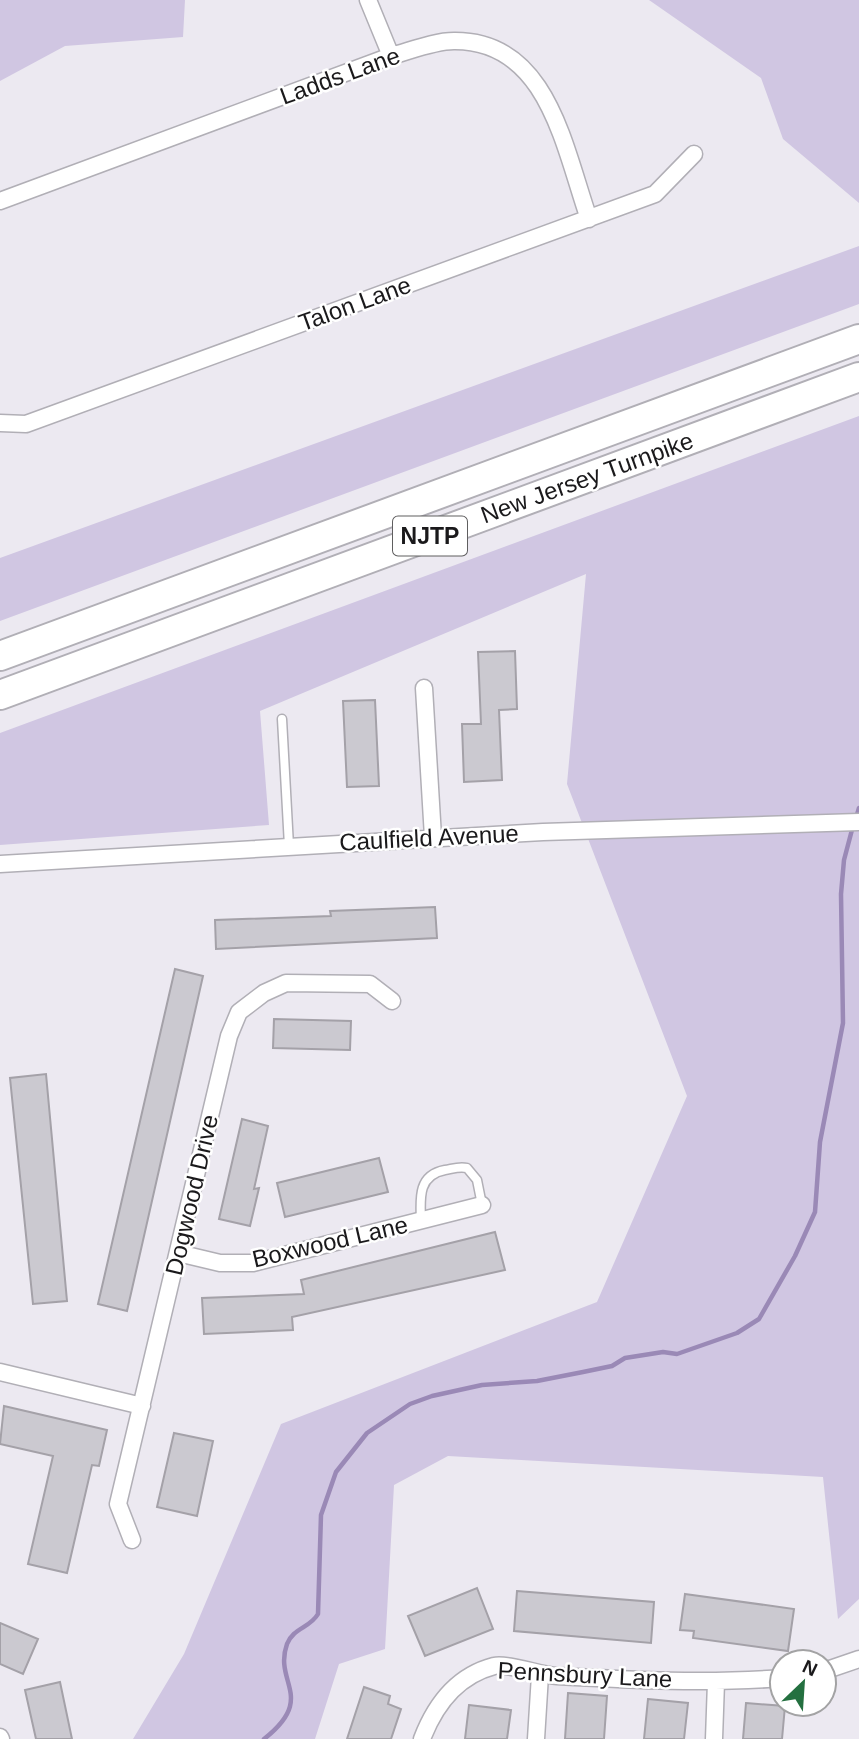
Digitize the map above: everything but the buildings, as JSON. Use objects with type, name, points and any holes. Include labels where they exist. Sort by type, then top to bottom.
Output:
[{"type":"highway","name":"New Jersey Turnpike","points":[[0,656],[859,339]]},
{"type":"highway","name":"New Jersey Turnpike","points":[[0,695],[859,377]]},
{"type":"street","points":[[368,0],[391,56]]},
{"type":"street","name":"Ladds Lane","points":[[0,201],[391,56],[451,41],[485,43],[521,65],[545,93],[589,219]]},
{"type":"street","name":"Talon Lane","points":[[0,423],[26,424],[655,194],[694,154]]},
{"type":"street","points":[[424,688],[433,837]]},
{"type":"street","name":"Caulfield Avenue","points":[[0,864],[433,837],[851,822]]},
{"type":"street","name":"Dogwood Drive","points":[[132,1540],[118,1504],[229,1036],[239,1012],[264,993],[286,983],[370,984],[392,1001]]},
{"type":"street","name":"Boxwood Lane","points":[[178,1253],[220,1264],[253,1263],[482,1205]]},
{"type":"street","points":[[0,1372],[142,1406]]},
{"type":"street","points":[[838,1666],[859,1659]]},
{"type":"street","name":"Pennsbury Lane","points":[[422,1739],[432,1713],[457,1683],[496,1665],[540,1675],[716,1682],[768,1679]]},
{"type":"street","points":[[536,1739],[540,1675]]},
{"type":"street","points":[[714,1739],[716,1682]]},
{"type":"lane","points":[[282,719],[289,846]]},
{"type":"lane","points":[[421,1220],[421,1190],[429,1177],[436,1172],[467,1168],[477,1180],[482,1205]]},
{"type":"shaded area","points":[[0,0],[185,0],[183,37],[65,46],[0,81]]},
{"type":"shaded area","points":[[649,0],[859,0],[859,203],[783,139],[761,78]]},
{"type":"shaded area","points":[[859,246],[859,304],[0,621],[0,558]]},
{"type":"shaded area","points":[[859,416],[859,1599],[838,1619],[823,1477],[448,1456],[394,1485],[385,1649],[339,1664],[315,1739],[133,1739],[184,1654],[281,1424],[597,1302],[687,1096],[567,784],[586,574],[260,711],[269,825],[0,845],[0,733]]},
{"type":"waterway","points":[[856,818],[859,808]]},
{"type":"waterway","points":[[264,1739],[280,1724],[291,1701],[284,1658],[287,1644],[293,1635],[318,1614],[321,1515],[336,1472],[367,1433],[410,1404],[432,1396],[482,1385],[537,1381],[583,1372],[612,1366],[625,1358],[663,1352],[677,1354],[737,1333],[759,1319],[795,1256],[815,1212],[820,1142],[843,1023],[841,894],[844,860],[853,826]]}]
